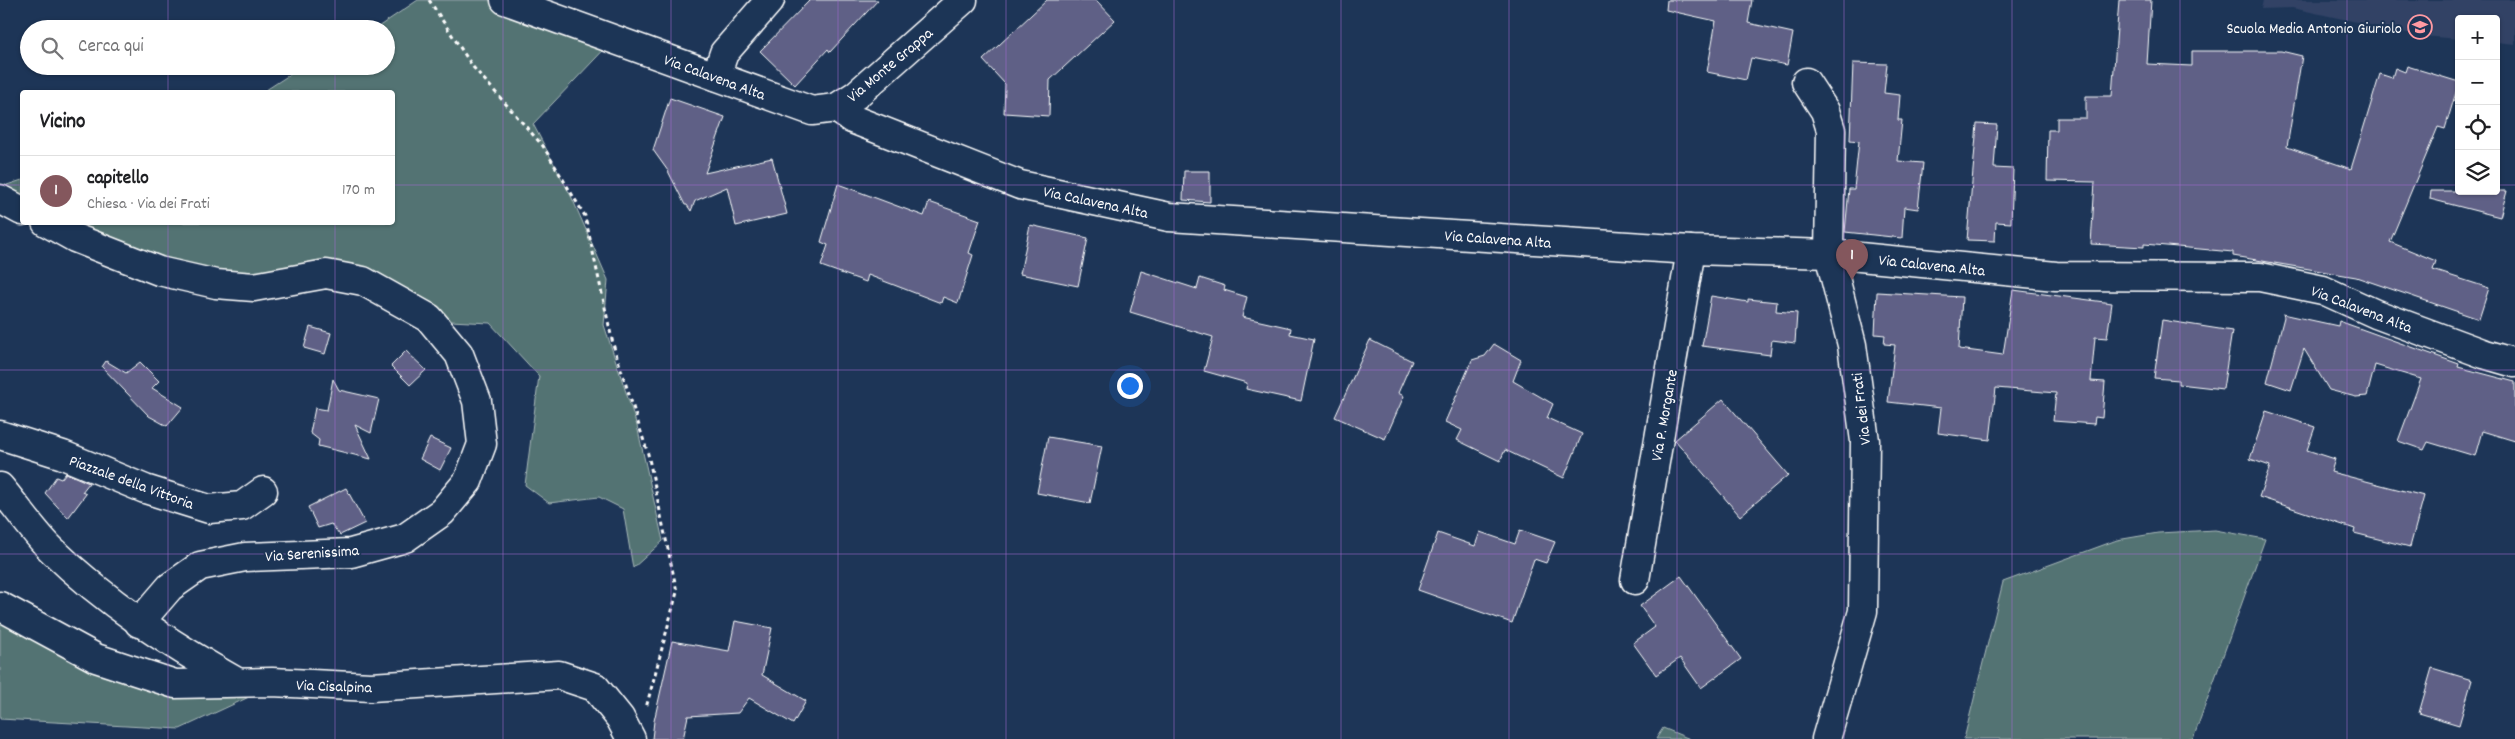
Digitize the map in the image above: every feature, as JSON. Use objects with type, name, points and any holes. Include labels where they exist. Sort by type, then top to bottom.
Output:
[{"type":"street","name":"Via Calavena Alta","points":[[505,0],[812,110],[836,108],[852,119],[1020,185],[1169,217],[1692,250],[1830,254],[2056,276],[2260,277],[2323,290],[2376,314],[2484,354],[2515,363]]},
{"type":"street","points":[[716,76],[724,53],[770,0]]},
{"type":"street","name":"Via Monte Grappa","points":[[836,108],[856,95],[963,0]]},
{"type":"street","name":"Via dei Frati","points":[[1806,82],[1825,111],[1831,130],[1830,254],[1852,345],[1865,441],[1863,611],[1826,739]]},
{"type":"street","points":[[0,199],[20,210]]},
{"type":"street","name":"Via Serenissima","points":[[51,225],[75,238],[159,271],[216,284],[254,287],[326,274],[363,281],[429,318],[460,354],[477,401],[482,444],[468,481],[442,512],[405,538],[351,553],[245,557],[200,566],[170,587],[139,623]]},
{"type":"street","name":"Via P. Morgante","points":[[1635,580],[1692,250]]},
{"type":"street","name":"Piazzale della Vittoria","points":[[0,435],[63,455],[145,489],[209,508],[242,506],[263,491]]},
{"type":"street","name":"Via Cisalpina","points":[[0,487],[50,548],[139,623],[178,649],[237,682],[371,687],[559,675],[595,687],[620,718],[631,739]]},
{"type":"street","points":[[0,606],[96,658],[175,684],[237,682]]},
{"type":"path","points":[[429,0],[472,67],[543,146],[585,216],[614,344],[648,454],[677,592],[650,694]]},
{"type":"shaded area","name":"Scuola Media Antonio Giuriolo","points":[[2263,0],[2515,0],[2515,44],[2500,42],[2500,15],[2455,15],[2455,39],[2421,36],[2292,8],[2261,9]]},
{"type":"green space","points":[[418,0],[501,0],[614,39],[533,124],[572,198],[608,280],[604,325],[637,426],[663,541],[633,568],[623,509],[599,497],[549,503],[525,485],[539,376],[490,323],[430,320],[364,283],[255,287],[54,225],[395,225],[395,90],[266,90],[289,75],[395,75],[395,20],[388,20]]},
{"type":"green space","points":[[20,181],[20,210],[1,202],[7,185]]},
{"type":"green space","points":[[2215,530],[2265,539],[2193,739],[1964,739],[2003,582],[2117,540],[2158,533]]},
{"type":"green space","points":[[0,609],[95,661],[231,681],[249,697],[180,729],[0,719]]},
{"type":"green space","points":[[1663,728],[1690,739],[1656,739]]},
{"type":"building","points":[[810,0],[878,0],[830,52],[828,49],[795,85],[760,51]]},
{"type":"building","points":[[1047,0],[1096,0],[1115,20],[1050,80],[1049,116],[1004,113],[1005,84],[983,60]]},
{"type":"building","points":[[1667,0],[1752,0],[1748,23],[1793,33],[1787,65],[1751,58],[1746,80],[1707,72],[1716,21],[1666,10]]},
{"type":"building","points":[[2119,0],[2151,0],[2147,64],[2192,66],[2192,51],[2281,51],[2302,56],[2287,147],[2351,169],[2380,74],[2392,78],[2395,68],[2405,72],[2407,66],[2455,81],[2455,95],[2445,129],[2438,127],[2390,242],[2436,261],[2433,270],[2489,288],[2479,319],[2356,277],[2233,256],[2233,252],[2144,244],[2144,247],[2091,244],[2095,182],[2047,181],[2048,130],[2057,130],[2057,118],[2086,118],[2086,96],[2112,96]]},
{"type":"building","points":[[1853,63],[1887,64],[1884,93],[1900,95],[1898,120],[1902,120],[1898,161],[1923,163],[1918,209],[1904,207],[1902,238],[1845,232],[1849,189],[1854,189],[1859,141],[1850,140]]},
{"type":"building","points":[[670,98],[725,117],[705,173],[772,158],[787,214],[736,226],[727,187],[695,201],[691,211],[685,205],[668,171],[653,150]]},
{"type":"building","points":[[1977,124],[1997,125],[1994,168],[2013,169],[2011,223],[1996,222],[1995,241],[1967,240]]},
{"type":"building","points":[[1184,171],[1210,171],[1210,202],[1183,200]]},
{"type":"building","points":[[838,184],[924,216],[929,202],[980,220],[969,253],[973,255],[958,303],[943,297],[941,303],[868,275],[866,282],[821,266],[828,245],[821,242]]},
{"type":"building","points":[[2431,191],[2455,191],[2455,195],[2500,195],[2500,191],[2507,191],[2500,217],[2430,199]]},
{"type":"building","points":[[1030,225],[1088,238],[1078,286],[1020,274]]},
{"type":"building","points":[[1141,271],[1197,289],[1200,278],[1225,286],[1224,290],[1247,297],[1242,317],[1291,328],[1290,334],[1314,339],[1301,401],[1246,389],[1247,383],[1204,371],[1213,337],[1130,312]]},
{"type":"building","points":[[2013,290],[2112,303],[2107,338],[2095,337],[2091,381],[2105,382],[2102,418],[2095,417],[2094,424],[2053,421],[2056,393],[1996,388],[1990,440],[1938,433],[1941,408],[1888,402],[1895,345],[1884,344],[1885,335],[1875,334],[1877,292],[1962,297],[1959,349],[2003,355]]},
{"type":"building","points":[[1711,296],[1748,302],[1748,299],[1777,302],[1776,311],[1797,313],[1795,343],[1772,340],[1770,355],[1702,346]]},
{"type":"building","points":[[2283,314],[2338,326],[2339,321],[2459,364],[2458,367],[2515,382],[2515,441],[2482,431],[2475,456],[2428,442],[2424,450],[2398,441],[2421,379],[2375,365],[2367,396],[2356,397],[2329,390],[2304,349],[2291,390],[2267,382],[2284,317]]},
{"type":"building","points":[[2162,320],[2232,331],[2223,389],[2179,384],[2179,380],[2154,378]]},
{"type":"building","points":[[310,327],[331,333],[325,354],[304,348]]},
{"type":"building","points":[[1370,340],[1412,361],[1398,393],[1404,396],[1385,439],[1335,417]]},
{"type":"building","points":[[1494,344],[1521,360],[1513,381],[1553,404],[1547,418],[1582,434],[1564,478],[1505,450],[1500,461],[1457,440],[1462,430],[1445,422],[1472,360],[1485,356]]},
{"type":"building","points":[[406,351],[426,370],[410,385],[391,366]]},
{"type":"building","points":[[106,361],[126,373],[140,362],[159,381],[152,388],[183,407],[167,426],[149,416],[102,367]]},
{"type":"building","points":[[333,379],[339,390],[379,399],[371,433],[355,425],[371,459],[318,446],[319,440],[310,433],[315,408],[327,410]]},
{"type":"building","points":[[1723,399],[1788,475],[1740,516],[1675,440]]},
{"type":"building","points":[[2266,411],[2315,427],[2307,450],[2335,459],[2331,472],[2424,496],[2410,547],[2354,533],[2355,529],[2259,497],[2270,466],[2250,459]]},
{"type":"building","points":[[1048,437],[1102,446],[1090,503],[1037,493]]},
{"type":"building","points":[[430,438],[451,448],[440,470],[420,459]]},
{"type":"building","points":[[66,473],[89,483],[82,492],[86,494],[68,518],[45,493],[56,477],[61,479]]},
{"type":"building","points":[[346,488],[365,523],[340,535],[331,524],[318,528],[308,507]]},
{"type":"building","points":[[1520,530],[1555,542],[1546,563],[1534,559],[1512,623],[1418,590],[1438,533],[1475,546],[1480,532],[1515,544]]},
{"type":"building","points":[[1681,576],[1741,659],[1701,688],[1680,658],[1656,675],[1633,643],[1655,627],[1640,606]]},
{"type":"building","points":[[735,621],[772,628],[762,675],[806,701],[793,724],[749,698],[738,713],[688,716],[683,739],[652,739],[654,721],[672,641],[729,651]]},
{"type":"building","points":[[2432,668],[2472,680],[2459,725],[2419,713]]},
{"type":"place","name":"Scuola Media Antonio Giuriolo","points":[[2420,27]]},
{"type":"place","name":"capitello","points":[[1852,280]]}]
